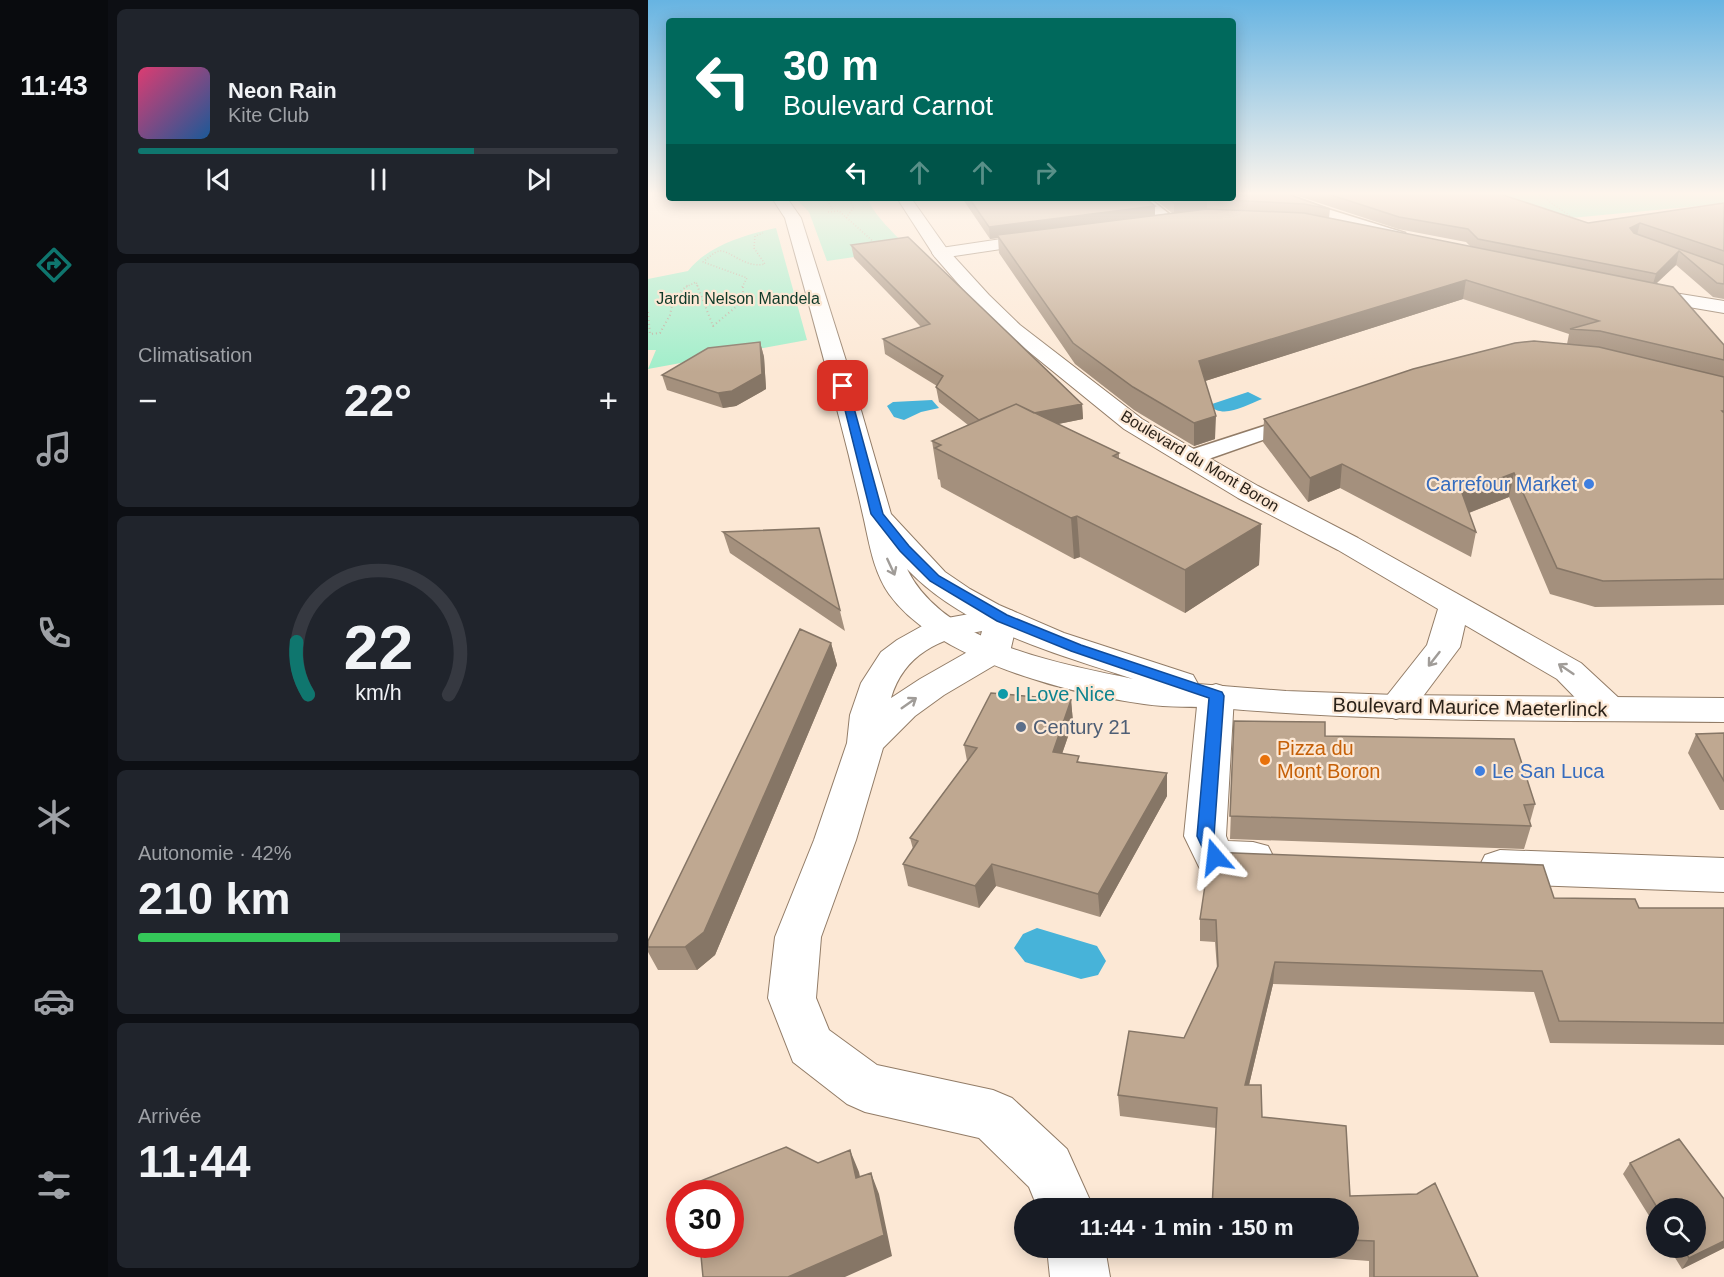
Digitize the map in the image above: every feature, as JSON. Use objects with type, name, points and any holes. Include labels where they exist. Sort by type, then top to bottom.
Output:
[{"type":"street","points":[[802,253],[843,386],[877,514],[885,554],[902,590],[920,610],[942,628],[993,652],[1056,674],[1145,693],[1216,696]]},
{"type":"street","name":"Boulevard du Mont Boron","points":[[940,253],[1013,329],[1133,424],[1189,458],[1569,671],[1608,709]]},
{"type":"street","points":[[1626,290],[1724,308]]},
{"type":"street","points":[[877,514],[905,549],[935,579],[1002,618],[1076,648],[1216,696]]},
{"type":"street","points":[[1396,707],[1443,647],[1455,606]]},
{"type":"street","points":[[1002,618],[942,628],[909,647],[893,660],[878,683],[868,715],[866,743],[836,840],[798,937],[792,998],[811,1046],[866,1087],[993,1116],[1048,1168],[1060,1198]]},
{"type":"street","points":[[866,743],[902,708],[932,687],[993,652],[1002,618]]},
{"type":"street","points":[[1216,696],[1205,836],[1215,857],[1286,860]]},
{"type":"street","name":"Boulevard Maurice Maeterlinck","points":[[1216,696],[1286,704],[1724,710]]},
{"type":"street","points":[[1463,866],[1724,875]]},
{"type":"street","points":[[1077,1258],[1080,1277]]},
{"type":"lane","points":[[1189,458],[1314,416]]},
{"type":"path","points":[[648,312],[650,334],[660,333],[670,315],[674,297],[691,283],[696,282],[714,326],[743,301],[742,287],[747,278],[703,262],[715,253]]},
{"type":"path","points":[[725,253],[732,258],[758,266],[764,265],[757,253]]},
{"type":"path","points":[[781,253],[783,261],[804,259]]},
{"type":"green space","name":"Jardin Nelson Mandela","points":[[709,253],[783,253],[807,340],[648,369],[656,350],[648,350],[648,279],[688,271]]},
{"type":"green space","points":[[824,253],[884,253],[827,261]]},
{"type":"water","points":[[1248,392],[1262,399],[1228,411],[1221,411],[1209,405]]},
{"type":"water","points":[[932,400],[939,408],[921,412],[904,420],[894,417],[887,406],[893,402]]},
{"type":"water","points":[[1037,928],[1097,946],[1106,961],[1098,975],[1081,979],[1025,962],[1014,948],[1023,934]]},
{"type":"building","points":[[859,253],[924,253],[1082,404],[1034,413],[1016,404],[979,420],[936,387],[943,376],[883,339],[930,324]]},
{"type":"building","points":[[1009,253],[1501,253],[1673,287],[1724,345],[1724,360],[1600,331],[1570,329],[1599,321],[1466,280],[1199,361],[1216,416],[1194,423],[1133,387],[1073,343]]},
{"type":"building","points":[[1547,253],[1677,253],[1656,274]]},
{"type":"building","points":[[1681,253],[1689,253],[1724,265],[1724,284],[1717,283]]},
{"type":"building","points":[[1534,341],[1599,347],[1724,377],[1724,411],[1722,411],[1724,413],[1724,579],[1603,581],[1557,568],[1514,473],[1462,493],[1476,532],[1342,464],[1310,478],[1264,419],[1413,369],[1515,343]]},
{"type":"building","points":[[760,342],[762,374],[732,391],[718,393],[662,375],[708,348]]},
{"type":"building","points":[[1016,404],[1119,453],[1113,456],[1261,524],[1185,570],[1077,516],[1071,518],[935,448],[941,445],[932,441]]},
{"type":"building","points":[[819,528],[840,610],[723,532]]},
{"type":"building","points":[[800,629],[831,643],[704,932],[685,947],[648,947],[648,941]]},
{"type":"building","points":[[991,693],[1071,700],[1053,752],[1079,756],[1077,762],[1167,773],[1098,894],[992,864],[975,886],[903,864],[918,841],[910,838],[977,748],[964,745]]},
{"type":"building","points":[[1234,721],[1325,722],[1325,736],[1514,739],[1535,804],[1524,805],[1531,826],[1230,816]]},
{"type":"building","points":[[1724,733],[1724,781],[1696,734]]},
{"type":"building","points":[[1210,852],[1543,865],[1554,898],[1635,899],[1639,908],[1724,908],[1724,1023],[1559,1021],[1542,971],[1275,962],[1245,1085],[1261,1085],[1262,1117],[1346,1126],[1350,1196],[1417,1194],[1435,1183],[1478,1277],[1374,1277],[1374,1241],[1359,1240],[1359,1198],[1213,1198],[1217,1108],[1118,1095],[1129,1031],[1184,1038],[1218,966],[1216,920],[1200,919]]},
{"type":"building","points":[[1679,1139],[1724,1199],[1724,1241],[1706,1250],[1706,1198],[1651,1198],[1630,1163]]},
{"type":"building","points":[[786,1147],[818,1163],[850,1150],[856,1178],[871,1173],[884,1235],[788,1277],[703,1277],[701,1258],[744,1258],[744,1180],[703,1180]]},
{"type":"place","name":"Carrefour Market","points":[[1589,484]]},
{"type":"place","name":"I Love Nice","points":[[1003,694]]},
{"type":"place","name":"Century 21","points":[[1021,727]]},
{"type":"place","name":"Pizza du Mont Boron","points":[[1265,760]]},
{"type":"place","name":"Le San Luca","points":[[1480,771]]},
{"type":"route","points":[[843,386],[877,514],[905,549],[935,579],[1002,618],[1076,648],[1216,696],[1205,836],[1215,857]]}]
